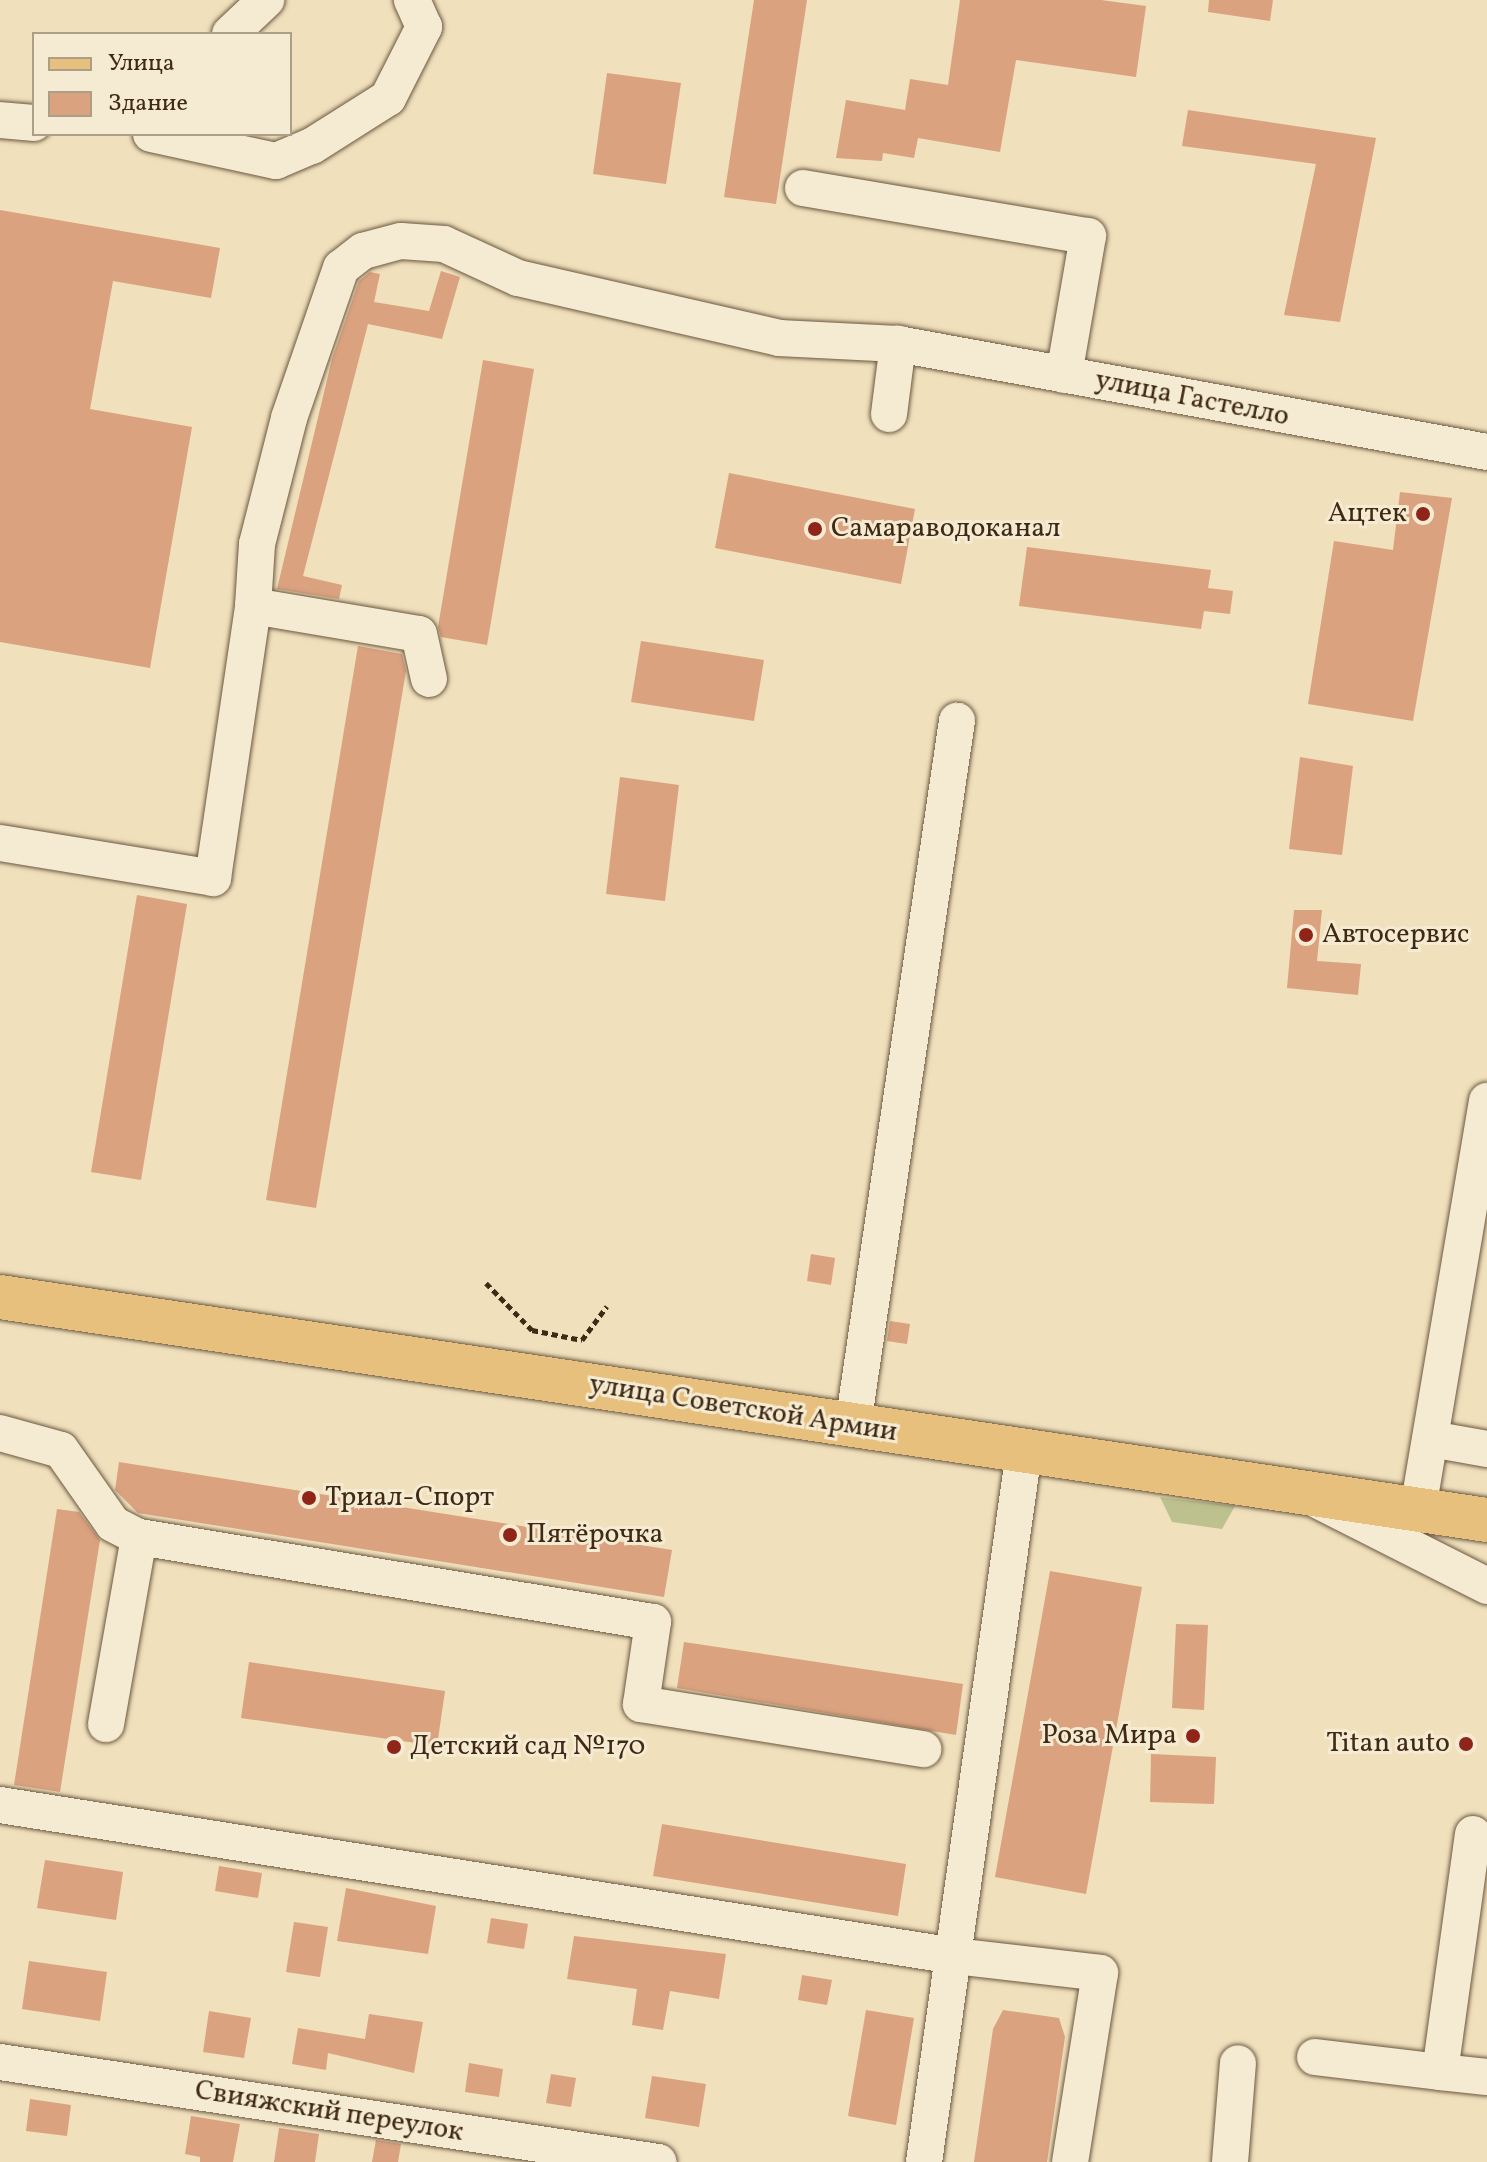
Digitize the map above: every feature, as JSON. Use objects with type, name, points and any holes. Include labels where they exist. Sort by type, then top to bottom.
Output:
[{"type":"main road","name":"улица Советской Армии","points":[[0,1297],[1487,1520]]},
{"type":"street","points":[[232,32],[266,0]]},
{"type":"street","points":[[160,136],[276,161],[312,146],[388,98],[424,27],[412,0]]},
{"type":"street","points":[[0,120],[32,123]]},
{"type":"street","points":[[803,188],[1088,236],[1064,375]]},
{"type":"street","name":"улица Гастелло","points":[[253,606],[257,544],[289,418],[341,268],[363,251],[401,241],[444,244],[518,278],[779,338],[898,344],[1487,452]]},
{"type":"street","points":[[889,414],[898,344]]},
{"type":"street","points":[[0,843],[213,878],[253,606],[419,634],[429,679]]},
{"type":"street","points":[[853,1425],[957,721]]},
{"type":"street","points":[[1418,1509],[1431,1439],[1471,1297],[1487,1101]]},
{"type":"street","points":[[0,1433],[61,1450],[113,1524],[139,1537],[653,1622],[641,1704],[923,1749]]},
{"type":"street","points":[[1431,1439],[1487,1449]]},
{"type":"street","points":[[924,2162],[1024,1451]]},
{"type":"street","points":[[1302,1492],[1487,1586]]},
{"type":"street","points":[[106,1724],[139,1537]]},
{"type":"street","points":[[0,1805],[954,1956],[1100,1973],[1070,2162]]},
{"type":"street","points":[[1440,2072],[1473,1834]]},
{"type":"street","points":[[1315,2057],[1487,2077]]},
{"type":"street","name":"Свияжский переулок","points":[[0,2062],[658,2162]]},
{"type":"street","points":[[1230,2162],[1238,2063]]},
{"type":"path","points":[[486,1283],[532,1330],[582,1340],[607,1306]]},
{"type":"green space","points":[[1160,1497],[1235,1506],[1222,1529],[1172,1522]]},
{"type":"building","points":[[754,0],[807,0],[776,204],[724,197]]},
{"type":"building","points":[[960,0],[1101,0],[1146,6],[1136,77],[1016,60],[1000,152],[918,138],[914,158],[883,153],[882,161],[836,158],[846,100],[905,110],[910,79],[948,85]]},
{"type":"building","points":[[1209,0],[1273,0],[1270,21],[1208,12]]},
{"type":"building","points":[[607,73],[681,83],[666,184],[593,174]]},
{"type":"building","points":[[1188,110],[1376,138],[1340,322],[1284,315],[1316,164],[1182,146]]},
{"type":"building","points":[[0,210],[220,248],[211,298],[113,281],[90,409],[192,427],[150,668],[0,642]]},
{"type":"building","points":[[441,271],[460,277],[442,339],[368,324],[303,576],[342,585],[339,599],[277,589],[332,359],[359,281],[370,272],[380,274],[374,302],[429,311]]},
{"type":"building","points":[[483,360],[534,369],[487,645],[441,637],[438,627]]},
{"type":"building","name":"Самараводоканал","points":[[729,473],[915,509],[901,584],[715,548]]},
{"type":"building","points":[[1400,492],[1452,498],[1413,721],[1308,704],[1334,541],[1393,550]]},
{"type":"building","points":[[1027,547],[1211,570],[1208,588],[1233,591],[1230,614],[1204,611],[1201,629],[1019,606]]},
{"type":"building","points":[[641,641],[764,660],[754,721],[631,702]]},
{"type":"building","points":[[358,646],[402,654],[406,671],[316,1208],[266,1200]]},
{"type":"building","points":[[1300,757],[1353,766],[1342,855],[1289,849]]},
{"type":"building","points":[[620,777],[679,785],[665,901],[606,894]]},
{"type":"building","points":[[137,895],[187,904],[141,1180],[91,1172]]},
{"type":"building","name":"Автосервис","points":[[1294,910],[1322,910],[1317,961],[1361,964],[1358,995],[1287,988]]},
{"type":"building","points":[[811,1254],[835,1258],[831,1285],[807,1281]]},
{"type":"building","points":[[890,1321],[910,1324],[907,1344],[887,1341]]},
{"type":"building","points":[[119,1462],[672,1550],[664,1597],[138,1513],[115,1490]]},
{"type":"building","points":[[57,1509],[79,1512],[100,1540],[60,1792],[14,1785]]},
{"type":"building","points":[[1050,1571],[1142,1587],[1086,1894],[995,1877]]},
{"type":"building","points":[[1176,1624],[1208,1625],[1204,1710],[1172,1708]]},
{"type":"building","points":[[684,1642],[963,1684],[956,1735],[677,1688]]},
{"type":"building","points":[[249,1662],[445,1691],[437,1746],[241,1718]]},
{"type":"building","points":[[1151,1754],[1216,1757],[1214,1804],[1150,1802]]},
{"type":"building","points":[[662,1824],[906,1864],[898,1916],[653,1876]]},
{"type":"building","points":[[45,1860],[123,1872],[116,1920],[37,1908]]},
{"type":"building","points":[[219,1866],[262,1873],[258,1898],[215,1891]]},
{"type":"building","points":[[346,1888],[436,1906],[428,1954],[337,1941]]},
{"type":"building","points":[[491,1918],[528,1924],[524,1949],[487,1943]]},
{"type":"building","points":[[294,1922],[328,1927],[320,1977],[286,1972]]},
{"type":"building","points":[[574,1936],[726,1954],[719,1999],[670,1991],[663,2030],[632,2025],[637,1989],[567,1979]]},
{"type":"building","points":[[29,1961],[107,1972],[100,2021],[22,2009]]},
{"type":"building","points":[[802,1975],[832,1980],[827,2005],[798,2000]]},
{"type":"building","points":[[866,2010],[914,2018],[896,2125],[848,2116]]},
{"type":"building","points":[[1003,2010],[1059,2018],[1065,2037],[1047,2162],[974,2162],[993,2029]]},
{"type":"building","points":[[209,2011],[251,2018],[244,2058],[203,2052]]},
{"type":"building","points":[[369,2014],[423,2022],[414,2073],[328,2053],[326,2070],[292,2064],[298,2028],[365,2039]]},
{"type":"building","points":[[469,2063],[503,2069],[499,2097],[465,2092]]},
{"type":"building","points":[[551,2074],[576,2078],[571,2107],[546,2103]]},
{"type":"building","points":[[652,2076],[706,2084],[699,2127],[645,2118]]},
{"type":"building","points":[[30,2099],[71,2105],[67,2136],[26,2131]]},
{"type":"building","points":[[191,2116],[240,2124],[233,2162],[200,2162],[200,2157],[185,2154]]},
{"type":"building","points":[[279,2128],[319,2134],[315,2162],[274,2162]]},
{"type":"building","points":[[376,2140],[401,2144],[398,2162],[372,2162]]},
{"type":"place","name":"Ацтек","points":[[1423,514]]},
{"type":"place","name":"Самараводоканал","points":[[815,529]]},
{"type":"place","name":"Автосервис","points":[[1306,935]]},
{"type":"place","name":"Триал-Спорт","points":[[309,1498]]},
{"type":"place","name":"Пятёрочка","points":[[510,1535]]},
{"type":"place","name":"Роза Мира","points":[[1193,1736]]},
{"type":"place","name":"Titan auto","points":[[1466,1744]]},
{"type":"place","name":"Детский сад №170","points":[[394,1747]]}]
